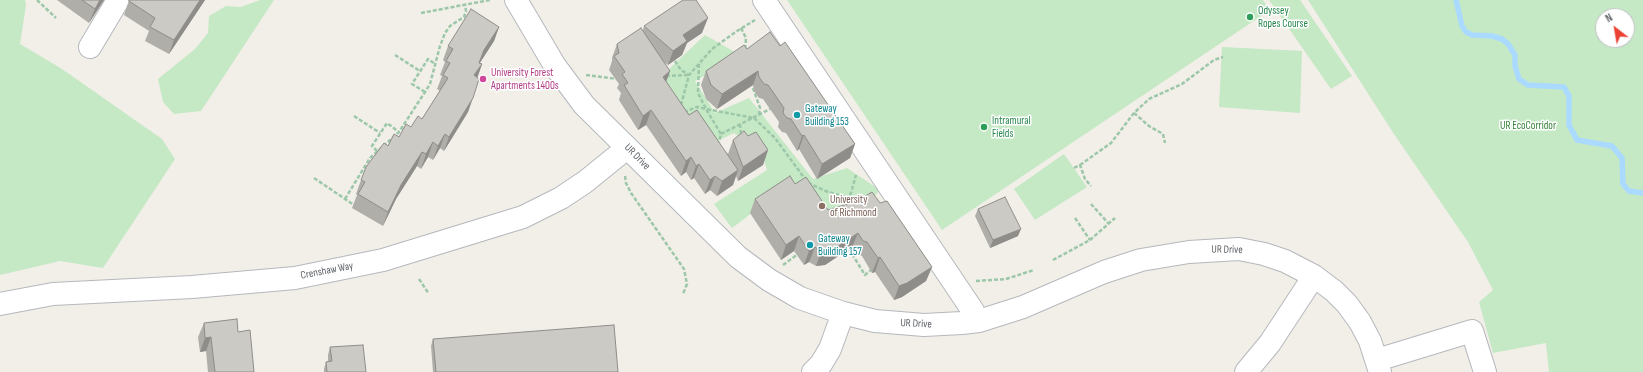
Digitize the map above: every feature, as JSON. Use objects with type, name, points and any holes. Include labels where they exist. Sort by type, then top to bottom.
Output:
[{"type":"street","points":[[90,47],[118,0]]},
{"type":"street","name":"UR Drive","points":[[516,0],[567,84],[584,105],[726,246],[769,280],[800,298],[843,313],[875,321],[942,326],[979,321],[1023,307],[1124,264],[1164,255],[1212,249],[1239,249],[1264,254],[1286,261],[1314,276],[1334,291],[1347,304],[1363,328],[1378,366]]},
{"type":"street","points":[[761,9],[893,191],[973,311]]},
{"type":"street","name":"Crenshaw Way","points":[[0,304],[53,294],[192,287],[295,278],[383,260],[529,214],[561,198],[585,182],[627,148]]},
{"type":"street","points":[[1246,372],[1270,343],[1314,276]]},
{"type":"street","points":[[813,372],[821,364],[830,349],[843,313]]},
{"type":"street","points":[[1378,366],[1472,331],[1485,372]]},
{"type":"path","points":[[37,0],[56,18]]},
{"type":"path","points":[[421,13],[490,0]]},
{"type":"path","points":[[345,199],[370,158],[399,132],[430,84],[440,46],[446,32],[450,26],[464,17],[466,4]]},
{"type":"path","points":[[679,111],[689,75],[712,49],[741,28],[761,9]]},
{"type":"path","points":[[741,28],[746,38],[744,58]]},
{"type":"path","points":[[395,55],[420,71]]},
{"type":"path","points":[[1074,168],[1111,143],[1134,113],[1149,99],[1182,84],[1214,60],[1223,57]]},
{"type":"path","points":[[425,92],[412,84],[428,59],[435,64]]},
{"type":"path","points":[[675,61],[681,70],[689,75]]},
{"type":"path","points":[[699,64],[698,93],[721,134],[719,142]]},
{"type":"path","points":[[582,77],[586,75],[622,80]]},
{"type":"path","points":[[663,76],[689,75]]},
{"type":"path","points":[[754,88],[760,108],[760,115]]},
{"type":"path","points":[[721,134],[774,107]]},
{"type":"path","points":[[682,113],[690,108],[706,109],[754,118],[775,138],[808,183],[828,192],[849,198],[875,198],[893,191]]},
{"type":"path","points":[[1134,113],[1149,126],[1163,134],[1164,143]]},
{"type":"path","points":[[354,116],[380,133]]},
{"type":"path","points":[[377,151],[372,146],[387,123],[399,132]]},
{"type":"path","points":[[740,124],[742,138]]},
{"type":"path","points":[[847,211],[849,198],[864,150]]},
{"type":"path","points":[[1080,165],[1085,179],[1091,186]]},
{"type":"path","points":[[625,177],[631,193],[645,215],[684,269],[687,284],[683,294]]},
{"type":"path","points":[[314,178],[354,205]]},
{"type":"path","points":[[1091,204],[1109,224]]},
{"type":"path","points":[[1075,218],[1090,240]]},
{"type":"path","points":[[1053,260],[1090,240],[1115,218]]},
{"type":"path","points":[[849,249],[865,274],[875,268]]},
{"type":"path","points":[[780,267],[802,252]]},
{"type":"path","points":[[959,289],[974,282],[1006,280],[1034,270]]},
{"type":"path","points":[[418,279],[429,294]]},
{"type":"green space","points":[[0,0],[25,0],[26,5],[20,44],[62,69],[162,139],[175,159],[103,268],[60,261],[0,275]]},
{"type":"green space","points":[[260,0],[274,0],[201,111],[174,114],[163,102],[158,79],[195,49],[208,33],[209,16],[226,6],[241,7]]},
{"type":"green space","name":"Intramural Fields","points":[[787,0],[1263,0],[1270,10],[942,230]]},
{"type":"green space","points":[[1269,0],[1300,0],[1352,76],[1331,89]]},
{"type":"green space","name":"UR EcoCorridor","points":[[1308,0],[1643,0],[1643,372],[1549,372],[1546,343],[1493,353],[1479,302],[1493,290],[1468,242],[1394,134]]},
{"type":"green space","points":[[705,35],[740,55],[695,81],[715,113],[749,98],[813,179],[847,168],[880,190],[868,204],[825,217],[793,182],[732,228],[714,204],[767,170],[762,154],[734,133],[709,145],[663,95],[670,68]]},
{"type":"green space","points":[[1222,47],[1302,51],[1300,113],[1219,107]]},
{"type":"green space","points":[[1064,154],[1087,187],[1035,220],[1014,189]]},
{"type":"building","points":[[82,0],[100,0],[95,9]]},
{"type":"building","points":[[129,0],[200,0],[174,40],[150,27],[155,18]]},
{"type":"building","points":[[683,0],[696,0],[708,18],[683,35],[687,41],[673,51],[644,26]]},
{"type":"building","points":[[471,9],[499,27],[484,50],[479,63],[482,64],[474,75],[479,79],[473,98],[449,137],[445,134],[438,146],[433,142],[426,154],[422,152],[401,185],[388,212],[358,194],[365,182],[361,180],[366,167],[384,143],[388,146],[394,134],[399,137],[406,124],[411,127],[418,116],[422,119],[448,78],[443,75],[450,63],[446,61],[453,49],[448,46]]},
{"type":"building","points":[[641,28],[670,71],[663,77],[689,115],[697,110],[738,170],[722,181],[715,176],[710,180],[699,164],[696,166],[691,157],[686,161],[651,110],[643,116],[624,85],[628,83],[622,74],[625,72],[614,56],[619,53],[617,44]]},
{"type":"building","name":"Gateway Building 153","points":[[770,32],[780,46],[785,42],[855,144],[822,164],[804,135],[802,136],[791,119],[787,118],[783,113],[784,108],[768,85],[764,84],[759,77],[758,71],[722,94],[711,85],[706,71],[744,45],[747,49]]},
{"type":"building","points":[[744,131],[748,136],[756,132],[768,150],[743,167],[733,140]]},
{"type":"building","name":"Gateway Building 157","points":[[790,176],[795,184],[806,177],[828,210],[857,201],[872,192],[880,203],[887,201],[932,267],[907,283],[899,286],[880,257],[878,258],[867,242],[863,241],[858,233],[831,251],[821,252],[815,247],[809,251],[799,236],[786,245],[755,199]]},
{"type":"building","points":[[1005,197],[1021,229],[993,240],[978,209]]},
{"type":"building","points":[[237,319],[238,332],[250,330],[254,372],[215,372],[211,337],[205,338],[204,323]]},
{"type":"building","points":[[614,325],[618,372],[436,372],[433,339]]},
{"type":"building","points":[[363,345],[366,372],[327,372],[326,362],[332,361],[330,347]]},
{"type":"waterway","points":[[1456,0],[1462,26],[1466,32],[1472,35],[1492,36],[1502,39],[1508,44],[1515,55],[1515,66],[1519,79],[1528,85],[1564,87],[1569,96],[1569,125],[1577,140],[1612,146],[1622,158],[1623,184],[1629,191],[1643,193]]},
{"type":"place","name":"Odyssey Ropes Course","points":[[1250,17]]},
{"type":"place","name":"University Forest Apartments 1400s","points":[[483,79]]},
{"type":"place","name":"Gateway Building 153","points":[[797,115]]},
{"type":"place","name":"Intramural Fields","points":[[984,127]]},
{"type":"place","name":"University of Richmond","points":[[822,206]]},
{"type":"place","name":"Gateway Building 157","points":[[810,245]]}]
